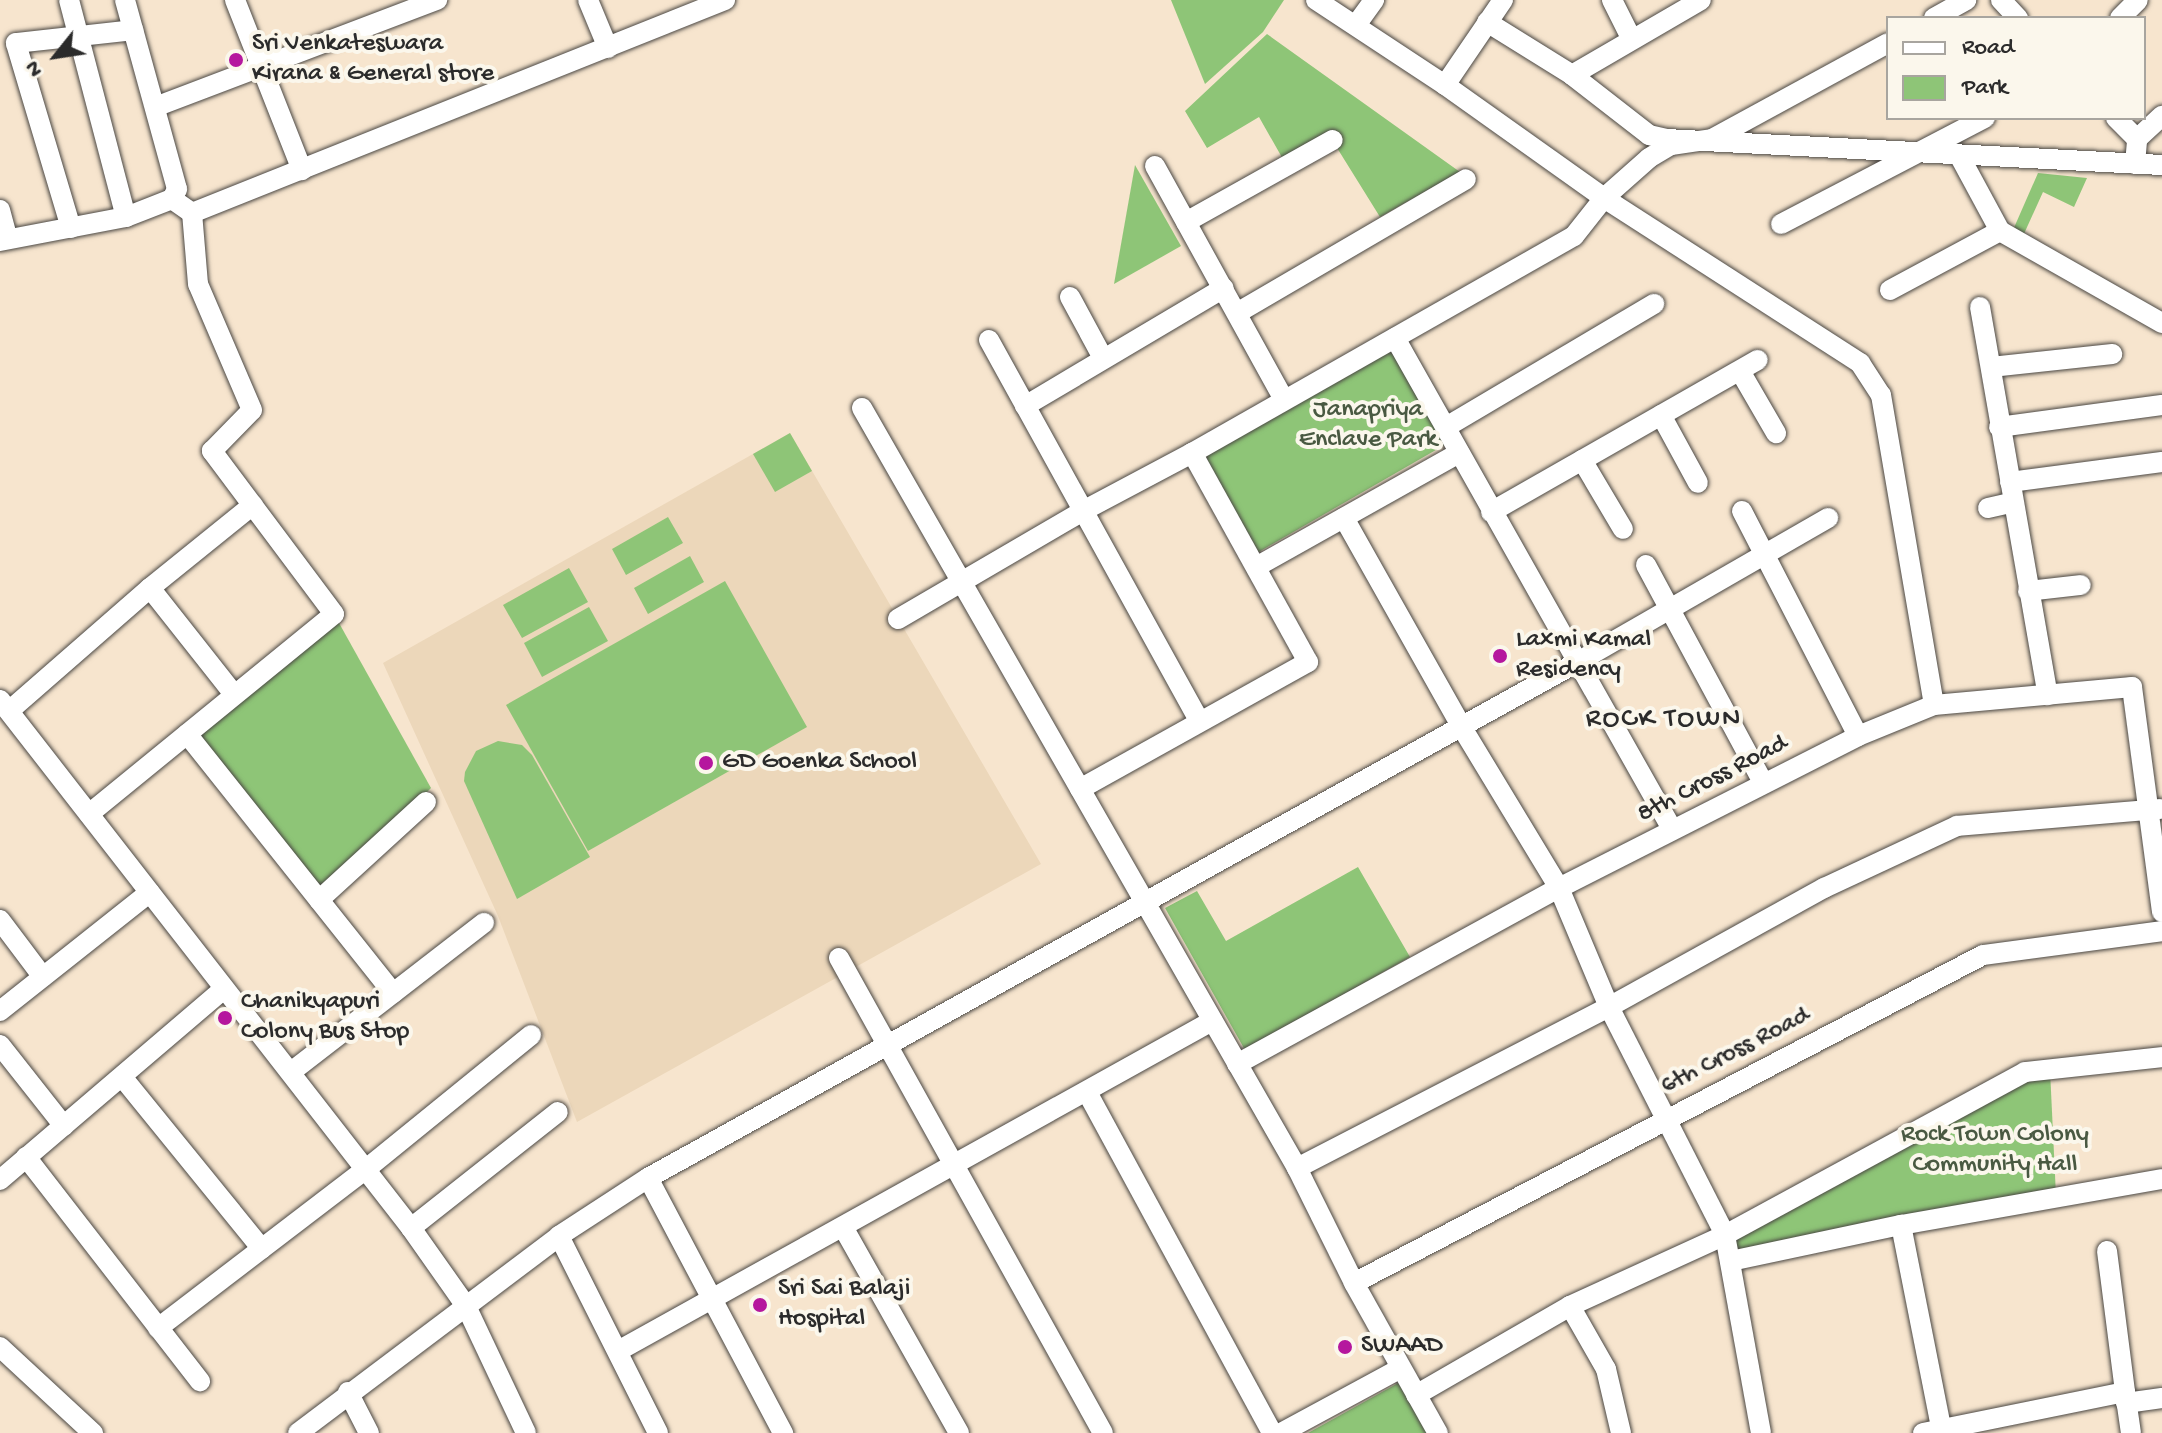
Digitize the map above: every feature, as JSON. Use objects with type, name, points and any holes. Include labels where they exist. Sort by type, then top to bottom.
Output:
[{"type":"street","points":[[69,0],[126,217]]},
{"type":"street","points":[[0,210],[4,240],[126,217],[172,199],[177,189],[125,0]]},
{"type":"street","points":[[235,0],[302,170]]},
{"type":"street","points":[[155,107],[437,0]]},
{"type":"street","points":[[588,0],[608,48]]},
{"type":"street","points":[[192,213],[725,0]]},
{"type":"street","points":[[1316,0],[1445,85],[1604,198],[1860,363],[1881,395],[1934,705]]},
{"type":"street","points":[[1356,25],[1374,0]]},
{"type":"street","points":[[1445,85],[1503,0]]},
{"type":"street","points":[[1612,0],[1631,38]]},
{"type":"street","points":[[1572,75],[1701,0]]},
{"type":"street","points":[[1938,16],[1966,0]]},
{"type":"street","points":[[2001,0],[2016,16]]},
{"type":"street","points":[[2122,16],[2138,0]]},
{"type":"street","points":[[1487,22],[1572,75],[1649,135],[1666,139],[1712,139],[1960,157],[2162,165]]},
{"type":"street","points":[[71,228],[16,43],[133,30]]},
{"type":"street","points":[[898,619],[1081,512],[1192,453],[1574,236],[1604,198],[1649,158],[1671,145],[1712,139],[1886,44]]},
{"type":"street","points":[[2135,164],[2137,139],[2162,116]]},
{"type":"street","points":[[1781,224],[1981,120]]},
{"type":"street","points":[[2118,120],[2137,139]]},
{"type":"street","points":[[1186,222],[1333,140]]},
{"type":"street","points":[[1960,157],[2000,231],[2162,323]]},
{"type":"street","points":[[1155,166],[1284,400]]},
{"type":"street","points":[[1237,313],[1466,179]]},
{"type":"street","points":[[172,199],[192,213]]},
{"type":"street","points":[[89,814],[233,693],[334,614],[212,451],[252,410],[198,284],[192,213]]},
{"type":"street","points":[[1890,290],[2000,231]]},
{"type":"street","points":[[1025,406],[1224,288]]},
{"type":"street","points":[[1070,297],[1103,358]]},
{"type":"street","points":[[1446,427],[1654,304]]},
{"type":"street","points":[[1980,307],[2048,695]]},
{"type":"street","points":[[1395,338],[1672,829]]},
{"type":"street","points":[[989,340],[1081,512],[1200,722]]},
{"type":"street","points":[[1991,367],[2112,354]]},
{"type":"street","points":[[1491,512],[1758,360]]},
{"type":"street","points":[[1740,371],[1776,433]]},
{"type":"street","points":[[1999,427],[2162,405]]},
{"type":"street","points":[[862,408],[1297,1168],[1354,1283],[1438,1433]]},
{"type":"street","points":[[1661,415],[1698,483]]},
{"type":"street","points":[[1080,789],[1308,662],[1192,453]]},
{"type":"street","points":[[1256,567],[1459,453]]},
{"type":"street","points":[[1582,460],[1623,529]]},
{"type":"street","points":[[1988,508],[2012,492],[2162,462]]},
{"type":"street","points":[[253,505],[4,706],[411,1228],[466,1306],[526,1433]]},
{"type":"street","points":[[1742,511],[1858,736]]},
{"type":"street","points":[[1344,518],[1461,726],[1559,888],[1609,1007],[1725,1235],[1761,1433]]},
{"type":"street","points":[[304,1431],[348,1392],[559,1236],[648,1178],[1576,663],[1828,518]]},
{"type":"street","points":[[1646,565],[1763,782]]},
{"type":"street","points":[[2028,591],[2081,585]]},
{"type":"street","points":[[150,588],[233,693]]},
{"type":"street","name":"8th Cross Road","points":[[1237,1064],[1559,888],[1763,782],[1858,736],[1934,705],[2132,687],[2156,809]]},
{"type":"street","points":[[187,734],[393,993]]},
{"type":"street","points":[[319,900],[426,802]]},
{"type":"street","points":[[1297,1168],[1609,1007],[1824,888],[1957,826],[2156,809],[2162,912]]},
{"type":"street","points":[[0,1011],[150,892]]},
{"type":"street","points":[[0,920],[43,977]]},
{"type":"street","points":[[291,1072],[484,923]]},
{"type":"street","name":"6th Cross Road","points":[[1354,1283],[1667,1116],[1983,955],[2162,931]]},
{"type":"street","points":[[839,958],[1103,1433]]},
{"type":"street","points":[[0,1180],[224,989]]},
{"type":"street","points":[[618,1351],[1212,1021]]},
{"type":"street","points":[[158,1328],[365,1170],[531,1035]]},
{"type":"street","points":[[0,1045],[64,1126]]},
{"type":"street","points":[[1416,1395],[1570,1306],[1725,1235],[2025,1072],[2162,1057]]},
{"type":"street","points":[[123,1078],[262,1249]]},
{"type":"street","points":[[1087,1092],[1272,1433]]},
{"type":"street","points":[[411,1228],[558,1112]]},
{"type":"street","points":[[26,1157],[200,1381]]},
{"type":"street","points":[[648,1178],[783,1433]]},
{"type":"street","points":[[1731,1261],[1901,1225],[2162,1179]]},
{"type":"street","points":[[1901,1225],[1936,1432],[2125,1398],[2162,1398]]},
{"type":"street","points":[[843,1227],[959,1433]]},
{"type":"street","points":[[559,1236],[658,1433]]},
{"type":"street","points":[[2107,1251],[2126,1333],[2125,1398],[2131,1433]]},
{"type":"street","points":[[1570,1306],[1606,1369],[1621,1433]]},
{"type":"street","points":[[0,1347],[93,1433]]},
{"type":"street","points":[[1281,1433],[1401,1368]]},
{"type":"street","points":[[348,1392],[369,1433]]},
{"type":"shaded area","name":"GD Goenka School","points":[[790,433],[1041,864],[577,1122],[498,916],[383,663]]},
{"type":"green space","points":[[1171,0],[1284,0],[1263,32],[1205,84]]},
{"type":"green space","points":[[1267,34],[1460,172],[1380,217],[1329,135],[1284,161],[1259,117],[1207,148],[1185,111]]},
{"type":"green space","points":[[1135,165],[1181,246],[1114,284]]},
{"type":"green space","points":[[2038,173],[2087,178],[2074,207],[2043,192],[2023,236],[2013,230]]},
{"type":"green space","name":"Janapriya Enclave Park","points":[[1393,348],[1448,443],[1257,553],[1202,457]]},
{"type":"green space","points":[[790,433],[812,471],[775,492],[753,454]]},
{"type":"green space","points":[[668,517],[683,543],[626,575],[612,549]]},
{"type":"green space","points":[[690,556],[704,582],[648,614],[634,588]]},
{"type":"green space","points":[[569,568],[588,602],[522,638],[503,605]]},
{"type":"green space","points":[[725,581],[807,727],[588,851],[506,705]]},
{"type":"green space","points":[[589,607],[608,641],[542,677],[524,643]]},
{"type":"green space","points":[[334,614],[431,788],[319,900],[187,734]]},
{"type":"green space","points":[[498,741],[522,745],[532,755],[590,857],[517,899],[464,781],[465,772],[476,751]]},
{"type":"green space","points":[[1358,867],[1410,957],[1245,1050],[1165,908],[1197,891],[1226,941]]},
{"type":"green space","name":"Rock Town Colony Community Hall","points":[[2050,1070],[2056,1196],[1731,1261],[1725,1235]]},
{"type":"green space","points":[[1400,1382],[1428,1433],[1308,1433]]},
{"type":"place","name":"Sri Venkateswara Kirana & General store","points":[[236,60]]},
{"type":"place","name":"Laxmi Kamal Residency","points":[[1500,656]]},
{"type":"place","name":"GD Goenka School","points":[[706,763]]},
{"type":"place","name":"Chanikyapuri Colony Bus Stop","points":[[225,1018]]},
{"type":"place","name":"Sri Sai Balaji Hospital","points":[[760,1305]]},
{"type":"place","name":"SWAAD","points":[[1345,1347]]},
{"type":"district","name":"ROCK TOWN","points":[[1664,720]]}]
